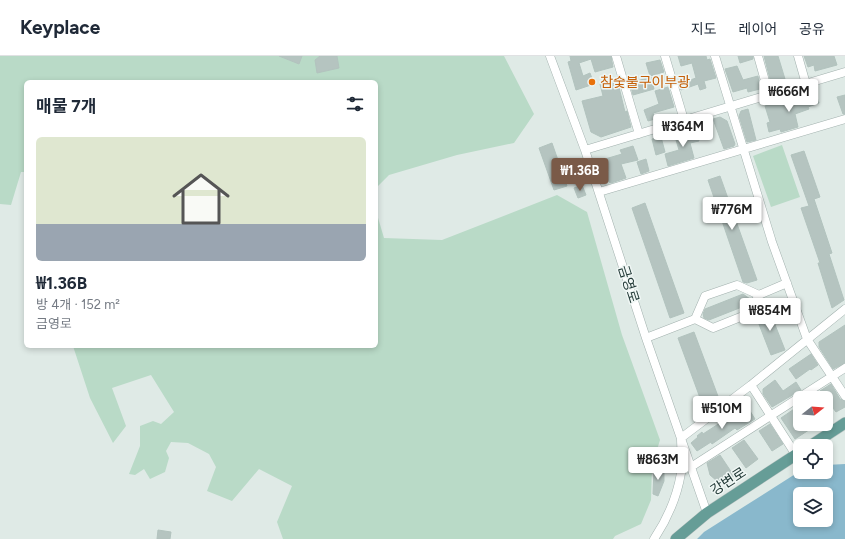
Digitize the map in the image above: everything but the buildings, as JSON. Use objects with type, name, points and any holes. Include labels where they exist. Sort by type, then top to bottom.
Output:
[{"type":"main road","points":[[820,439],[845,422]]},
{"type":"main road","name":"강변로","points":[[676,539],[707,513],[793,457]]},
{"type":"street","name":"금영로","points":[[550,56],[585,150],[646,338],[707,513]]},
{"type":"street","points":[[616,56],[639,134]]},
{"type":"street","points":[[665,56],[684,120]]},
{"type":"street","points":[[715,56],[743,150],[807,340],[845,396]]},
{"type":"street","points":[[758,56],[769,95]]},
{"type":"street","points":[[798,56],[806,84]]},
{"type":"street","points":[[585,150],[845,72]]},
{"type":"street","points":[[599,192],[845,119]]},
{"type":"street","points":[[695,319],[713,328],[742,317],[748,314],[759,294],[787,283]]},
{"type":"street","points":[[646,338],[695,319],[705,296],[737,285],[759,294]]},
{"type":"street","points":[[654,539],[671,511],[681,472],[681,438],[751,385],[845,309]]},
{"type":"street","points":[[692,467],[845,368]]},
{"type":"street","points":[[751,385],[793,447]]},
{"type":"green space","points":[[0,56],[504,56],[534,114],[514,143],[457,155],[389,175],[378,186],[378,80],[24,80],[24,172],[21,172],[11,205],[0,204]]},
{"type":"green space","points":[[782,145],[800,197],[771,207],[753,156]]},
{"type":"green space","points":[[557,195],[587,212],[622,335],[660,440],[652,466],[651,500],[641,524],[615,536],[613,539],[283,539],[277,522],[292,486],[259,469],[232,501],[207,491],[216,467],[209,454],[188,443],[171,442],[166,451],[169,458],[165,472],[150,479],[144,469],[135,475],[129,474],[140,446],[140,426],[153,421],[161,424],[174,412],[151,375],[112,388],[126,426],[113,443],[90,398],[74,348],[378,348],[378,218],[384,238],[442,240]]},
{"type":"water","points":[[845,464],[845,539],[697,539],[704,532],[793,475],[793,479],[833,479],[833,465]]},
{"type":"place","name":"참숯불구이부광","points":[[592,82]]}]
